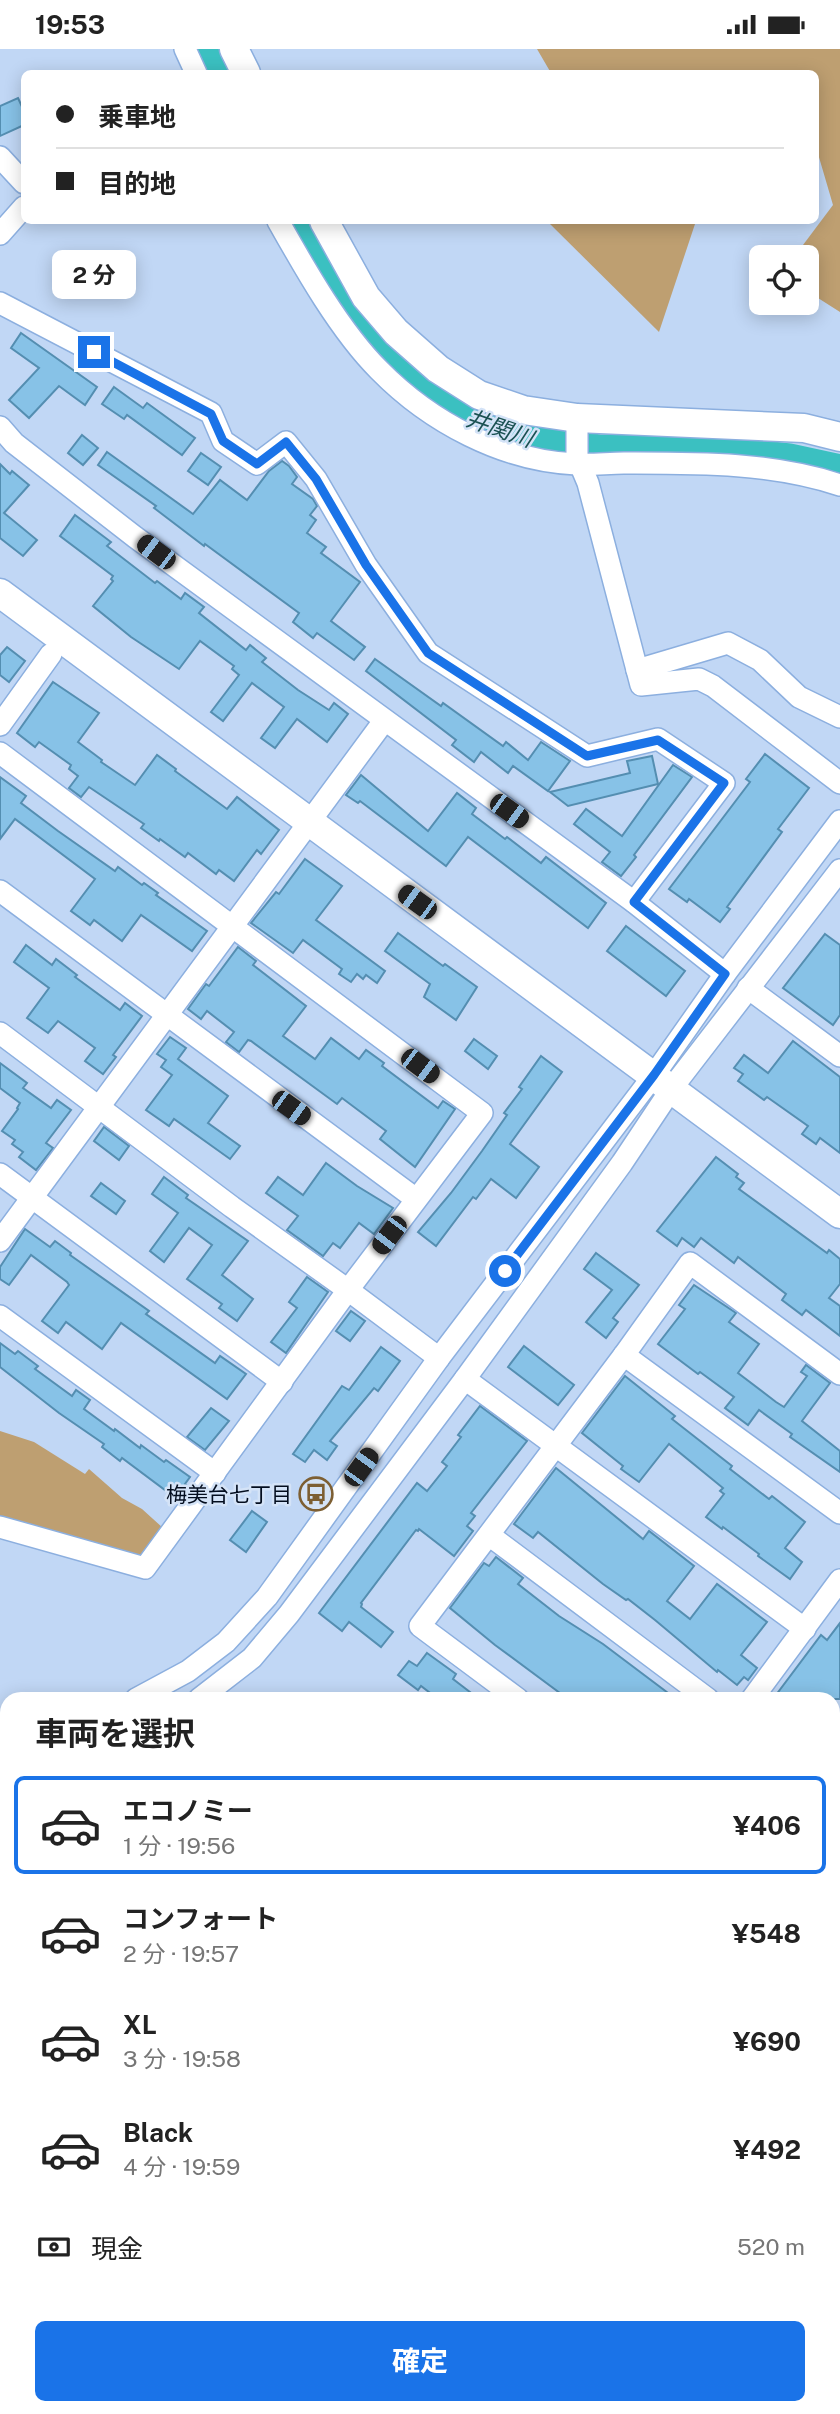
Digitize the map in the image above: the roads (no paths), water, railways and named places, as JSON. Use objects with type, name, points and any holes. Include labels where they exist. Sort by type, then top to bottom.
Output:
[{"type":"street","points":[[184,49],[195,70]]},
{"type":"street","points":[[0,157],[21,180]]},
{"type":"street","points":[[0,234],[21,210]]},
{"type":"street","points":[[280,224],[338,320],[378,370],[423,407],[482,443],[554,462],[577,444],[804,428],[840,437]]},
{"type":"street","points":[[326,224],[366,297],[396,332],[438,369],[479,395],[523,410],[577,444],[768,469],[840,485]]},
{"type":"street","points":[[0,303],[211,414],[223,441],[257,464],[286,442],[316,479],[366,565],[428,653],[587,756],[658,740],[724,783],[634,902]]},
{"type":"street","points":[[0,427],[14,443],[124,528],[634,902],[725,974]]},
{"type":"street","points":[[577,444],[641,685],[699,679],[713,686],[840,783]]},
{"type":"street","points":[[0,593],[840,1214]]},
{"type":"street","points":[[636,670],[728,643],[760,660],[799,697],[840,717]]},
{"type":"street","points":[[0,725],[51,653]]},
{"type":"street","points":[[0,1241],[384,721]]},
{"type":"street","points":[[0,753],[482,1112],[145,1567],[0,1527]]},
{"type":"street","points":[[208,1692],[252,1658],[282,1624],[622,1163],[663,1081],[725,974],[840,821]]},
{"type":"street","points":[[149,1692],[188,1671],[226,1641],[252,1615],[439,1358],[663,1081],[748,988],[840,870]]},
{"type":"street","points":[[0,891],[416,1199]]},
{"type":"street","points":[[748,988],[840,1056]]},
{"type":"street","points":[[0,1033],[439,1358]]},
{"type":"street","points":[[0,1174],[282,1382]]},
{"type":"street","points":[[509,1692],[420,1626],[690,1263],[840,1374]]},
{"type":"street","points":[[0,1316],[215,1473]]},
{"type":"street","points":[[624,1355],[840,1513]]},
{"type":"street","points":[[465,1379],[805,1629]]},
{"type":"street","points":[[489,1535],[699,1692]]},
{"type":"street","points":[[757,1692],[840,1580]]},
{"type":"waterway","name":"井関川","points":[[202,49],[213,70]]},
{"type":"waterway","name":"井関川","points":[[295,224],[348,321],[377,353],[421,390],[457,413],[518,439],[600,451],[697,449],[789,460],[840,471]]},
{"type":"place","name":"梅美台七丁目","points":[[316,1494]]}]
